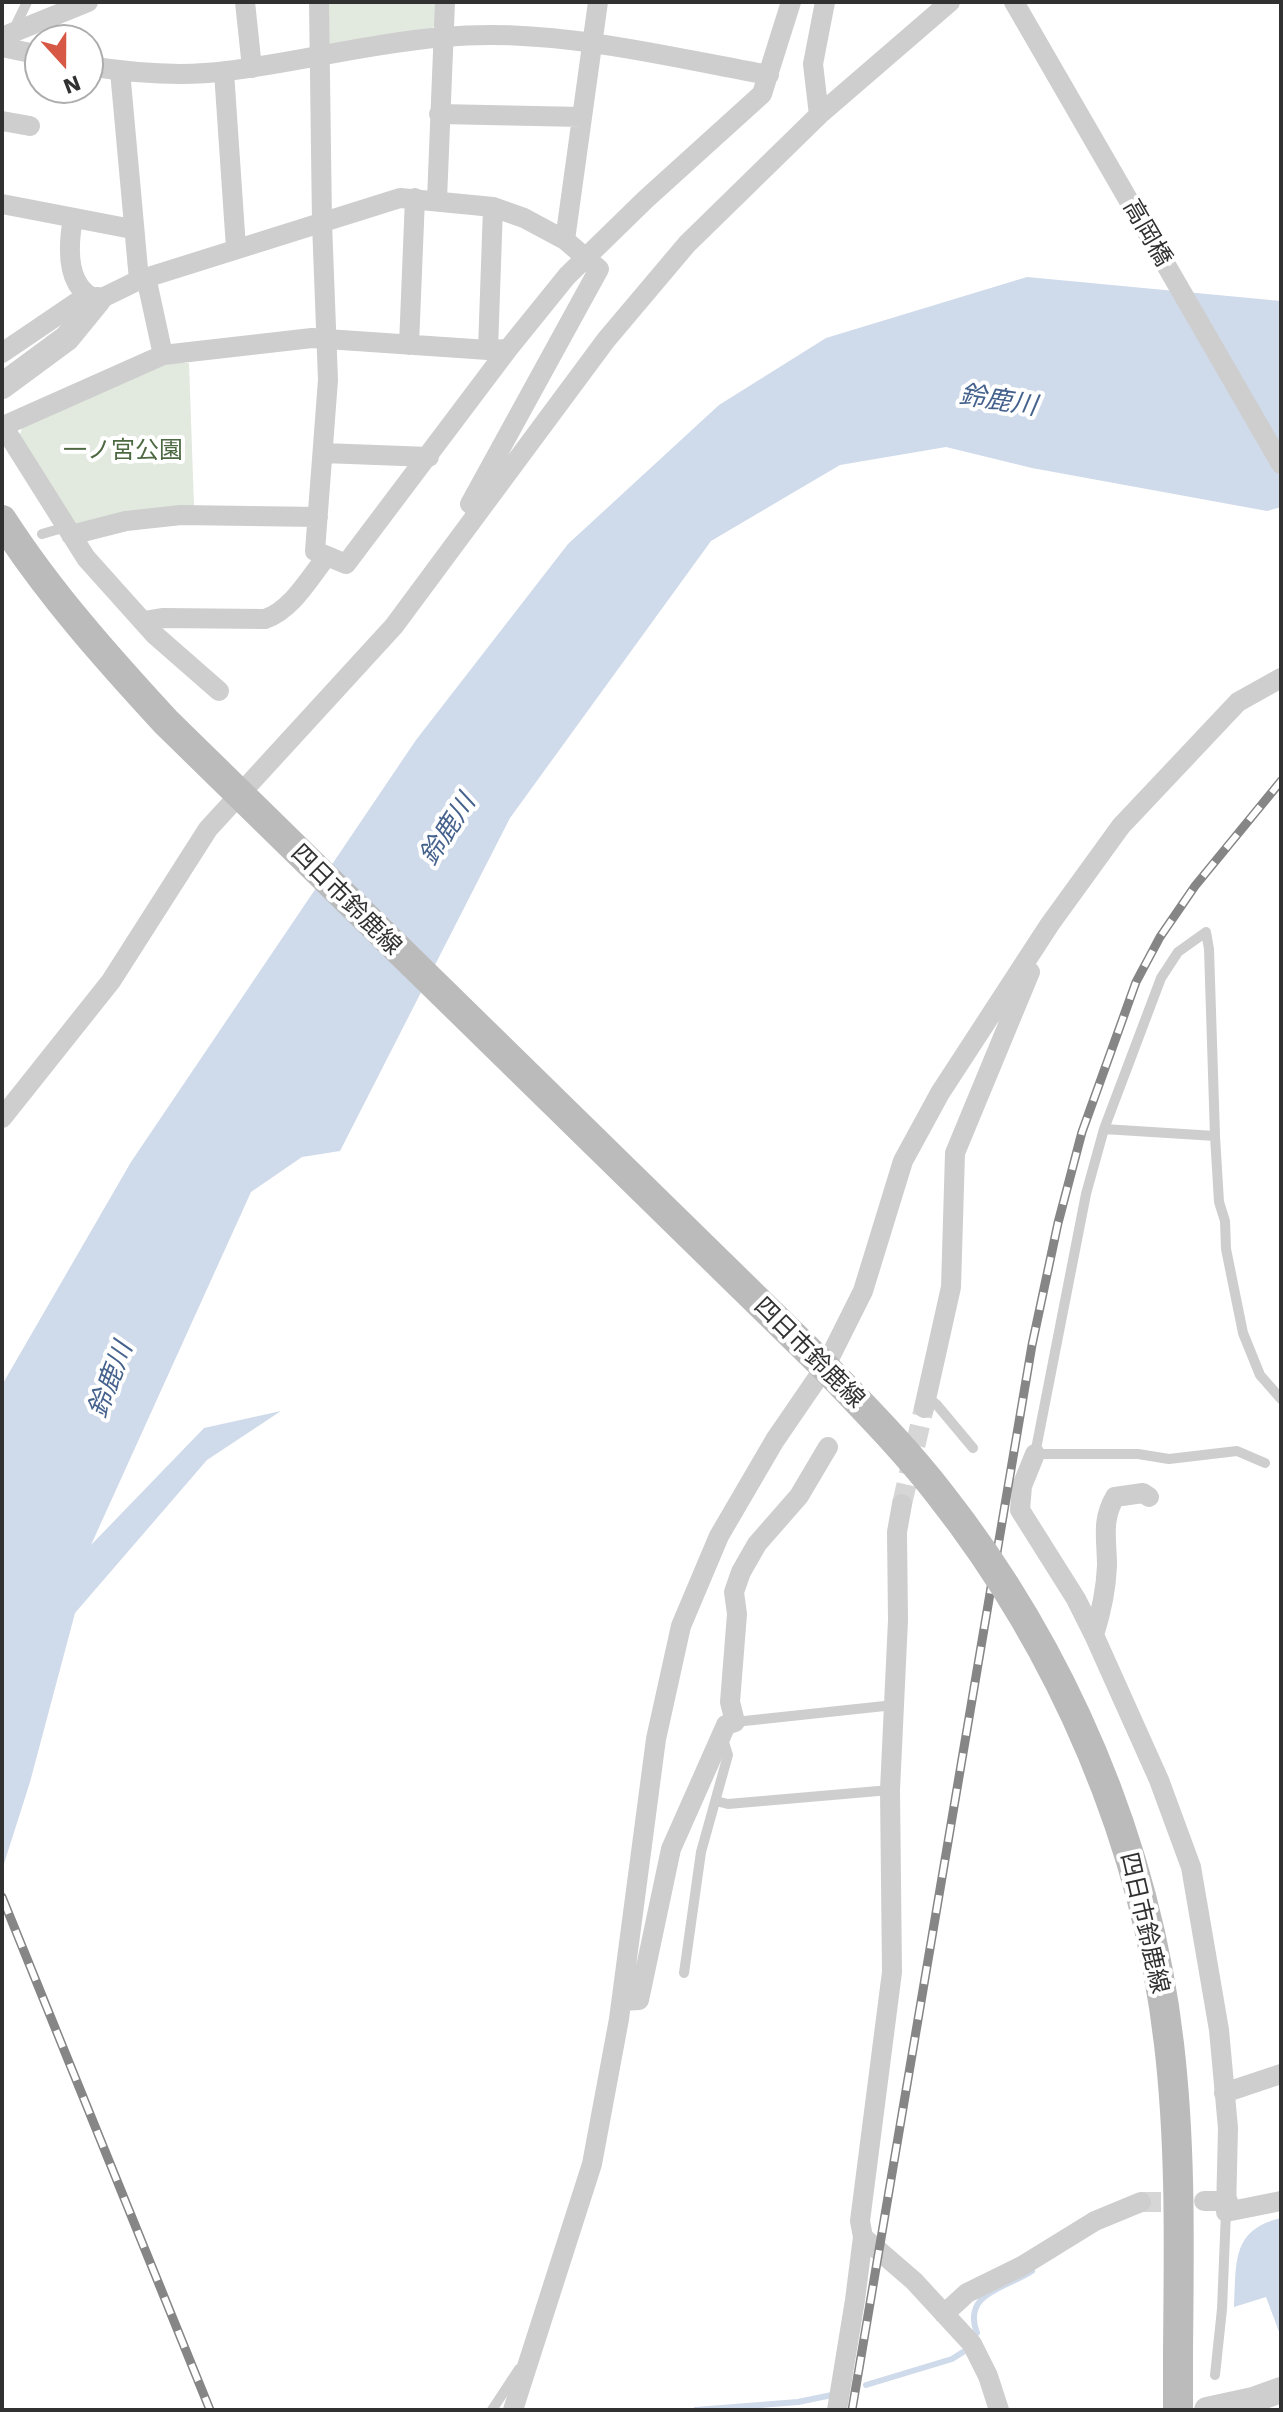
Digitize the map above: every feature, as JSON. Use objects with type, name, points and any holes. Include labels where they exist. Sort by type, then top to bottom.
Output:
[{"type":"main road","name":"四日市鈴鹿線","points":[[2,520],[89,636],[166,722],[586,1136],[803,1344],[889,1434],[938,1492],[1008,1590],[1061,1685],[1112,1804],[1140,1892],[1169,2042],[1177,2140],[1178,2410]]},
{"type":"street","points":[[6,39],[88,2]]},
{"type":"street","points":[[245,2],[252,68]]},
{"type":"street","points":[[319,2],[328,380],[315,551],[346,564],[429,457],[498,349],[586,257],[762,94],[791,2]]},
{"type":"street","points":[[437,200],[445,2]]},
{"type":"street","points":[[565,240],[598,2]]},
{"type":"street","points":[[819,115],[813,64],[825,2]]},
{"type":"street","points":[[2,1118],[111,981],[208,829],[244,800],[394,626],[606,340],[687,244],[819,115],[950,2]]},
{"type":"street","name":"高岡橋","points":[[1014,2],[1281,464]]},
{"type":"street","points":[[104,68],[224,72],[444,37],[520,34],[592,43],[769,75]]},
{"type":"street","points":[[120,71],[132,229],[163,355]]},
{"type":"street","points":[[224,72],[236,248]]},
{"type":"street","points":[[439,114],[582,117]]},
{"type":"street","points":[[2,121],[30,126]]},
{"type":"street","points":[[2,353],[92,298],[142,278],[387,202],[415,198],[437,200],[493,207],[524,218],[565,240],[599,269],[437,564]]},
{"type":"street","points":[[409,345],[415,198]]},
{"type":"street","points":[[2,204],[132,229]]},
{"type":"street","points":[[493,207],[498,349]]},
{"type":"street","points":[[73,218],[68,251],[78,284],[92,298]]},
{"type":"street","points":[[2,386],[67,338],[92,298]]},
{"type":"street","points":[[219,691],[155,635],[86,558],[3,426],[163,355],[312,338],[498,349]]},
{"type":"street","points":[[323,453],[429,457]]},
{"type":"street","points":[[68,531],[181,515],[318,517]]},
{"type":"street","points":[[144,621],[162,618],[265,619],[274,616],[286,607],[327,556]]},
{"type":"street","points":[[513,2410],[592,2164],[622,2001],[656,1739],[681,1626],[719,1536],[775,1440],[825,1367],[863,1291],[903,1161],[940,1093],[1050,924],[1121,826],[1238,702],[1281,678]]},
{"type":"street","points":[[926,1403],[951,1287],[955,1153],[1050,924]]},
{"type":"street","points":[[622,2001],[639,2000],[671,1849],[728,1728],[737,1614],[734,1592],[741,1572],[757,1544],[799,1496],[828,1447]]},
{"type":"street","points":[[1035,1454],[1022,1486],[1020,1510],[1076,1599],[1094,1635],[1159,1780],[1191,1867],[1219,2030],[1228,2128],[1227,2207]]},
{"type":"street","points":[[1094,1635],[1107,1568],[1106,1513],[1115,1497],[1143,1493],[1149,1497]]},
{"type":"street","points":[[837,2410],[863,2237],[860,2221],[892,1972],[890,1790],[898,1620],[897,1532],[902,1504]]},
{"type":"street","points":[[1224,2093],[1281,2074]]},
{"type":"street","points":[[1204,2201],[1227,2207],[1281,2201]]},
{"type":"street","points":[[944,2314],[967,2293],[1022,2266],[1095,2221],[1141,2202]]},
{"type":"street","points":[[863,2237],[914,2281],[972,2344],[988,2376],[999,2410]]},
{"type":"street","points":[[1207,2410],[1281,2390]]},
{"type":"lane","points":[[6,39],[27,2]]},
{"type":"lane","points":[[42,534],[68,531]]},
{"type":"lane","points":[[1265,1463],[1237,1451],[1169,1459],[1138,1454],[1035,1454],[1086,1194],[1104,1129],[1161,978],[1185,944],[1206,932],[1219,1202],[1225,1221],[1226,1249],[1243,1333],[1260,1375],[1281,1399]]},
{"type":"lane","points":[[1104,1129],[1215,1136]]},
{"type":"lane","points":[[926,1403],[937,1405],[973,1448]]},
{"type":"lane","points":[[684,1973],[701,1852],[728,1755],[728,1728],[894,1705]]},
{"type":"lane","points":[[716,1801],[728,1804],[890,1790]]},
{"type":"lane","points":[[1215,2375],[1227,2207]]},
{"type":"lane","points":[[492,2410],[531,2351]]},
{"type":"green space","points":[[326,2],[437,2],[437,23],[430,31],[332,46],[326,40]]},
{"type":"green space","name":"一ノ宮公園","points":[[167,363],[189,363],[194,506],[76,525],[18,440],[23,425]]},
{"type":"water","name":"鈴鹿川","points":[[1027,277],[1281,301],[1281,507],[1267,511],[1032,468],[946,447],[840,465],[711,541],[510,818],[340,1151],[302,1157],[251,1192],[91,1545],[204,1428],[281,1411],[207,1460],[75,1613],[30,1782],[2,1870],[2,1385],[131,1162],[416,740],[568,544],[719,405],[826,338]]},
{"type":"water","points":[[1281,2218],[1281,2337],[1266,2297],[1234,2307],[1237,2263],[1245,2240],[1264,2224]]},
{"type":"waterway","points":[[977,2333],[975,2309],[980,2301],[1032,2271]]},
{"type":"waterway","points":[[866,2385],[952,2359],[963,2352]]},
{"type":"waterway","points":[[696,2410],[798,2402],[832,2395]]},
{"type":"tunnel","points":[[902,1504],[924,1408]]},
{"type":"tunnel","points":[[1141,2202],[1188,2202]]},
{"type":"railway","points":[[852,2410],[1032,1345],[1058,1223],[1082,1132],[1136,982],[1160,937],[1195,886],[1281,781]]},
{"type":"railway","points":[[2,1897],[210,2410]]}]
